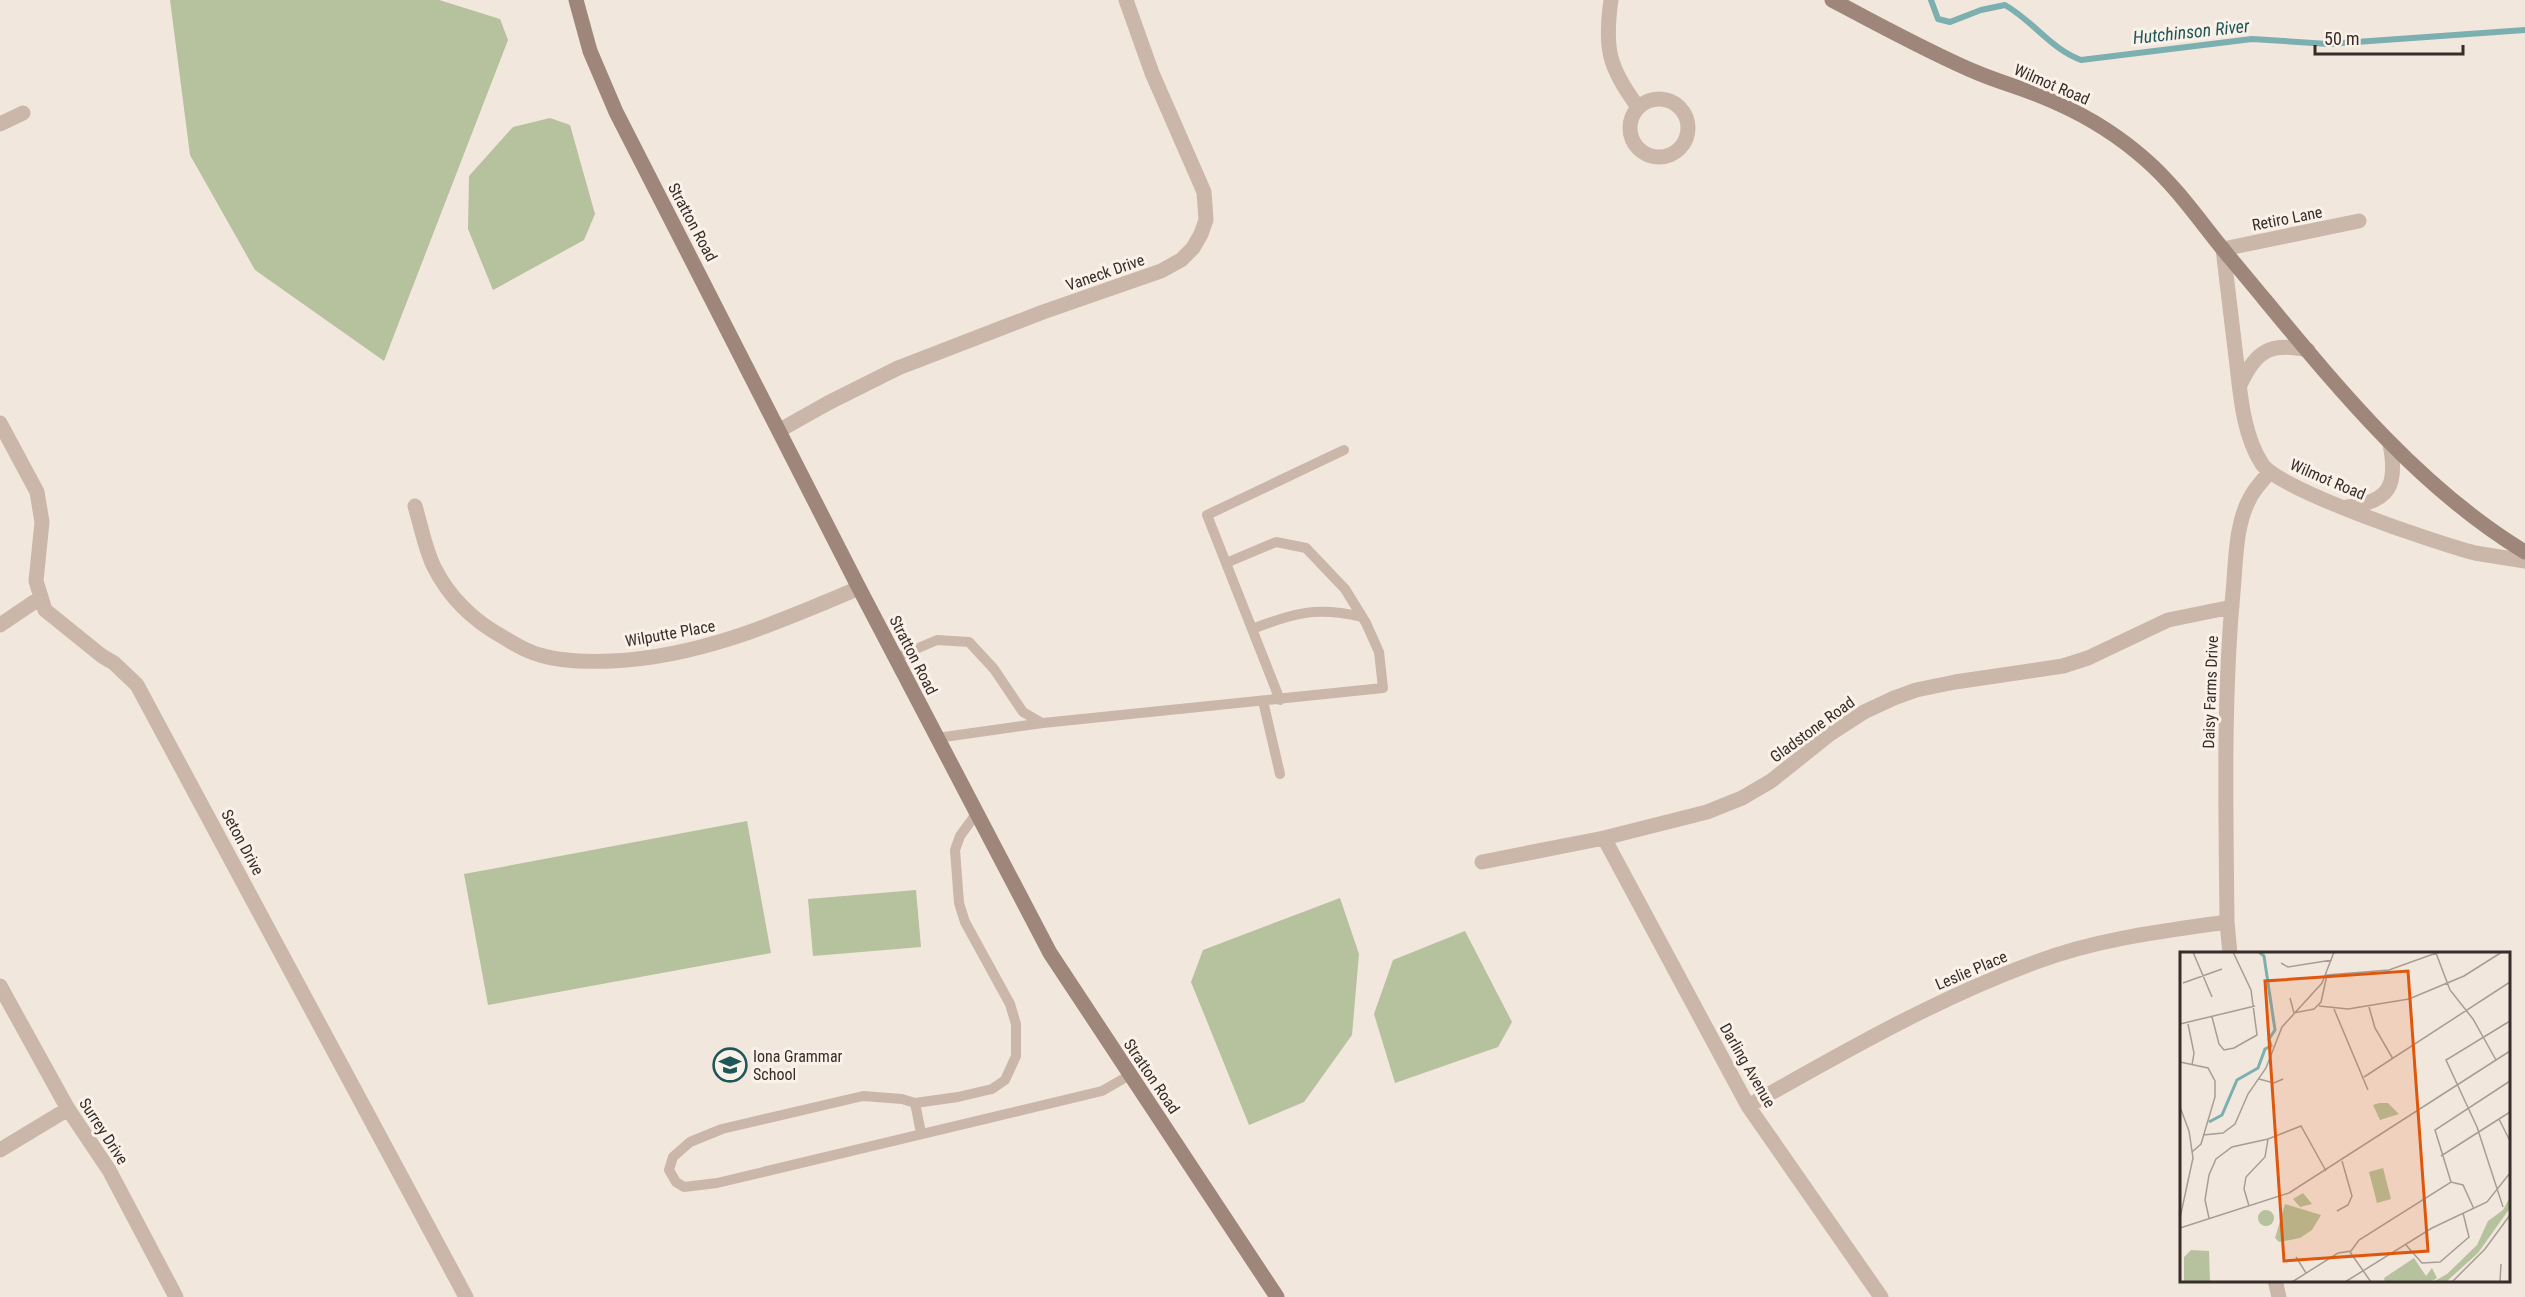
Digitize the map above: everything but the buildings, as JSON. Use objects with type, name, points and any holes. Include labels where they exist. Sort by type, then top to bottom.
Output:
[{"type":"street","name":"Stratton Road","points":[[576,0],[590,51],[602,83],[895,658],[1050,953],[1277,1297]]},
{"type":"street","name":"Vaneck Drive","points":[[780,430],[898,368],[1043,312],[1161,272],[1181,260],[1193,248],[1206,220],[1204,192],[1152,73],[1126,0]]},
{"type":"street","points":[[1611,0],[1607,26],[1616,75],[1638,107]]},
{"type":"street","name":"Wilmot Road","points":[[1832,0],[1979,74],[2057,103],[2101,126],[2144,158],[2170,181],[2223,249],[2390,444],[2472,518],[2525,552]]},
{"type":"street","points":[[0,124],[22,113]]},
{"type":"street","name":"Retiro Lane","points":[[2223,249],[2359,221]]},
{"type":"street","name":"Wilmot Road","points":[[2223,249],[2246,426],[2253,447],[2269,472],[2301,490],[2344,507],[2473,552],[2525,561]]},
{"type":"street","points":[[2240,386],[2249,364],[2273,347],[2286,345],[2308,350]]},
{"type":"street","points":[[0,423],[37,492],[42,522],[41,543],[36,565],[40,598],[0,625]]},
{"type":"street","points":[[2344,507],[2375,501],[2388,489],[2394,476],[2390,444]]},
{"type":"street","name":"Daisy Farms Drive","points":[[2230,952],[2227,922],[2225,731],[2232,607],[2244,513],[2250,498],[2269,472]]},
{"type":"street","name":"Wilputte Place","points":[[415,506],[434,567],[461,607],[490,630],[539,655],[567,660],[595,661],[641,659],[693,650],[753,633],[859,588]]},
{"type":"street","name":"Seton Drive","points":[[40,598],[45,610],[114,663],[137,685],[466,1297]]},
{"type":"street","name":"Gladstone Road","points":[[1482,862],[1604,838],[1707,812],[1742,798],[1771,781],[1830,734],[1864,712],[1916,690],[2063,666],[2088,658],[2168,620],[2232,607]]},
{"type":"street","name":"Darling Avenue","points":[[1604,838],[1748,1106],[1881,1297]]},
{"type":"street","name":"Leslie Place","points":[[1748,1106],[1884,1030],[1959,994],[2038,961],[2138,935],[2227,922]]},
{"type":"street","name":"Surrey Drive","points":[[0,986],[68,1109],[109,1170],[176,1297]]},
{"type":"street","points":[[0,1150],[68,1109]]},
{"type":"street","points":[[2275,1282],[2279,1297]]},
{"type":"lane","points":[[1280,700],[1207,515],[1344,450]]},
{"type":"lane","points":[[937,738],[1043,723],[1383,688],[1379,652],[1362,617],[1345,589],[1306,548],[1276,542],[1226,563]]},
{"type":"lane","points":[[1252,629],[1298,612],[1335,611],[1362,617]]},
{"type":"lane","points":[[895,658],[937,640],[969,642],[994,669],[1023,712],[1043,723]]},
{"type":"lane","points":[[1263,701],[1280,774]]},
{"type":"lane","points":[[976,814],[960,836],[955,850],[959,903],[978,949],[1010,1004],[1016,1024],[1016,1056],[1005,1080],[992,1089],[915,1103],[902,1099],[863,1096],[723,1129],[690,1142],[674,1157],[669,1170],[676,1182],[684,1187],[692,1188],[1102,1091],[1130,1075]]},
{"type":"lane","points":[[915,1103],[921,1133]]},
{"type":"green space","points":[[170,0],[439,0],[500,19],[508,40],[384,361],[255,270],[190,155]]},
{"type":"green space","points":[[550,118],[570,125],[595,214],[584,240],[493,290],[468,229],[469,176],[513,127]]},
{"type":"green space","points":[[747,821],[771,953],[488,1005],[464,874]]},
{"type":"green space","points":[[916,890],[921,947],[813,956],[808,899]]},
{"type":"green space","points":[[1340,898],[1359,954],[1352,1035],[1304,1102],[1249,1125],[1191,982],[1203,950]]},
{"type":"green space","points":[[1465,931],[1512,1022],[1498,1047],[1395,1083],[1374,1014],[1393,960]]},
{"type":"waterway","name":"Hutchinson River","points":[[1931,0],[1938,19],[1950,22],[1981,10],[2005,5],[2060,49],[2081,60],[2252,39],[2328,44],[2525,30]]},
{"type":"place","name":"Iona Grammar School","points":[[730,1065]]}]
